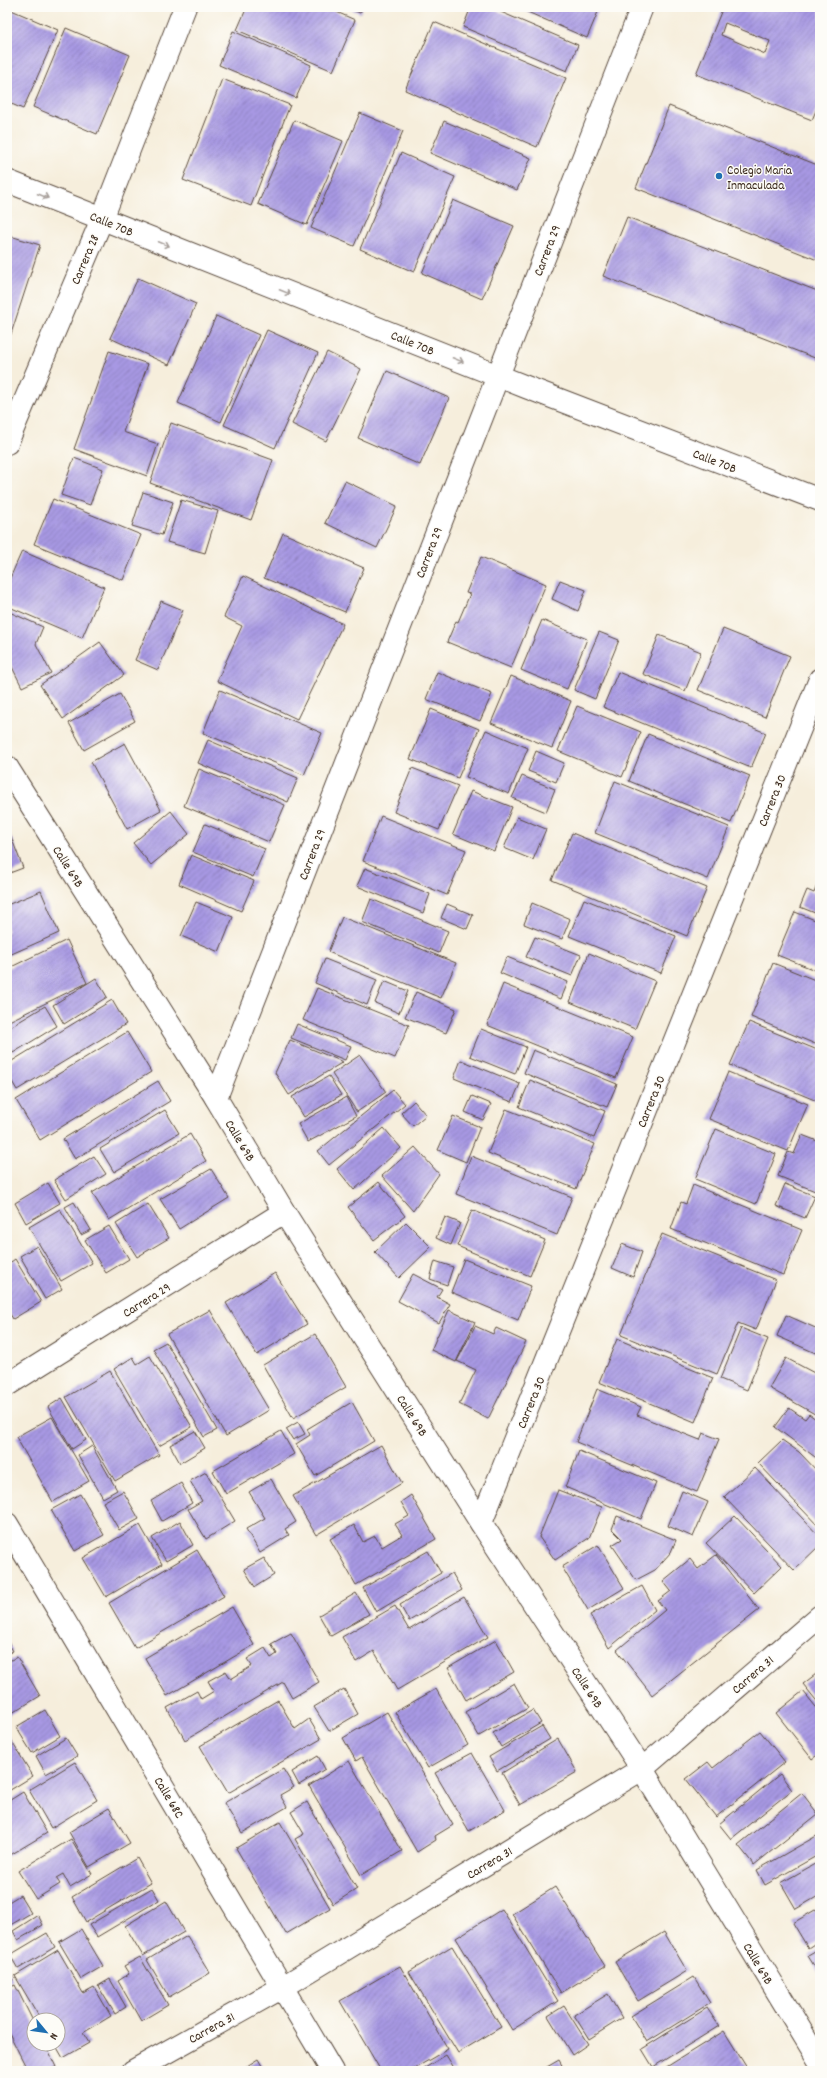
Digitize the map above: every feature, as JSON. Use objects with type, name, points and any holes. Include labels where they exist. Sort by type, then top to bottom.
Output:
[{"type":"street","name":"Carrera 28","points":[[7,443],[102,219],[185,7]]},
{"type":"street","name":"Carrera 29","points":[[216,1098],[642,7]]},
{"type":"street","name":"Calle 70B","points":[[7,181],[497,376],[820,500]]},
{"type":"street","name":"Carrera 30","points":[[481,1523],[820,679]]},
{"type":"street","name":"Calle 69B","points":[[7,767],[216,1098],[284,1212],[481,1523],[642,1769],[820,2062]]},
{"type":"street","name":"Carrera 29","points":[[7,1385],[284,1212]]},
{"type":"street","name":"Calle 68C","points":[[7,1524],[332,2071]]},
{"type":"street","name":"Carrera 31","points":[[133,2071],[283,1987],[642,1769],[820,1616]]},
{"type":"building","points":[[247,7],[325,7],[355,20],[333,71],[237,30]]},
{"type":"building","points":[[345,7],[363,7],[360,13]]},
{"type":"building","points":[[471,7],[489,7],[578,45],[567,71],[463,27]]},
{"type":"building","points":[[516,7],[600,7],[587,38]]},
{"type":"building","points":[[723,7],[820,7],[820,101],[812,120],[696,74]],"holes":[[[725,23],[770,41],[765,54],[721,35]]]},
{"type":"building","points":[[9,9],[58,30],[23,109],[7,102],[7,14]]},
{"type":"building","points":[[434,22],[566,78],[537,147],[405,90]]},
{"type":"building","points":[[66,28],[130,55],[97,134],[33,107]]},
{"type":"building","points":[[233,31],[311,65],[296,98],[219,65]]},
{"type":"building","points":[[222,79],[290,105],[251,206],[183,180]]},
{"type":"building","points":[[669,106],[820,166],[820,261],[636,188]]},
{"type":"building","points":[[360,113],[403,131],[354,246],[311,228]]},
{"type":"building","points":[[294,120],[343,141],[307,225],[258,204]]},
{"type":"building","points":[[444,121],[531,158],[517,190],[430,153]]},
{"type":"building","points":[[401,153],[455,177],[414,272],[360,249]]},
{"type":"building","points":[[453,200],[514,226],[482,299],[422,273]]},
{"type":"building","points":[[627,217],[820,292],[820,360],[603,276]]},
{"type":"building","points":[[7,235],[40,245],[7,346]]},
{"type":"building","points":[[138,278],[196,304],[169,365],[110,338]]},
{"type":"building","points":[[216,316],[259,335],[221,422],[178,403]]},
{"type":"building","points":[[267,330],[318,353],[275,448],[224,425]]},
{"type":"building","points":[[109,351],[148,364],[123,432],[158,444],[147,476],[74,449]]},
{"type":"building","points":[[327,352],[361,369],[326,441],[292,424]]},
{"type":"building","points":[[387,371],[449,398],[420,465],[358,438]]},
{"type":"building","points":[[171,423],[273,460],[251,520],[150,483]]},
{"type":"building","points":[[74,458],[103,469],[90,505],[61,495]]},
{"type":"building","points":[[345,481],[397,506],[377,548],[325,523]]},
{"type":"building","points":[[143,492],[173,502],[162,535],[132,526]]},
{"type":"building","points":[[53,499],[141,535],[123,580],[34,544]]},
{"type":"building","points":[[181,500],[218,511],[205,553],[167,542]]},
{"type":"building","points":[[283,533],[364,568],[345,612],[264,578]]},
{"type":"building","points":[[22,551],[104,587],[82,638],[7,606],[7,585]]},
{"type":"building","points":[[481,557],[546,584],[511,668],[447,642],[456,621],[458,622],[470,594],[466,593]]},
{"type":"building","points":[[243,576],[343,624],[297,719],[217,681],[242,626],[224,617]]},
{"type":"building","points":[[560,580],[586,590],[578,611],[552,599]]},
{"type":"building","points":[[161,601],[183,610],[158,670],[135,660]]},
{"type":"building","points":[[7,611],[43,627],[36,644],[51,673],[22,687],[7,657]]},
{"type":"building","points":[[542,620],[587,639],[567,689],[521,670]]},
{"type":"building","points":[[723,629],[790,656],[765,717],[698,690]]},
{"type":"building","points":[[599,632],[619,640],[595,699],[574,690]]},
{"type":"building","points":[[659,635],[701,652],[685,691],[643,674]]},
{"type":"building","points":[[100,642],[124,675],[63,719],[40,685]]},
{"type":"building","points":[[437,672],[492,694],[480,721],[426,699]]},
{"type":"building","points":[[618,672],[766,733],[751,768],[603,707]]},
{"type":"building","points":[[511,676],[571,701],[552,748],[491,723]]},
{"type":"building","points":[[220,690],[322,733],[304,775],[203,733]]},
{"type":"building","points":[[120,694],[135,721],[84,750],[69,723]]},
{"type":"building","points":[[577,706],[641,732],[622,777],[558,751]]},
{"type":"building","points":[[431,709],[479,729],[458,778],[410,759]]},
{"type":"building","points":[[486,730],[528,748],[509,794],[466,777]]},
{"type":"building","points":[[648,734],[750,776],[731,823],[629,781]]},
{"type":"building","points":[[208,740],[298,778],[288,802],[198,763]]},
{"type":"building","points":[[125,743],[161,810],[127,829],[91,762]]},
{"type":"building","points":[[536,751],[564,763],[556,782],[528,771]]},
{"type":"building","points":[[412,768],[458,786],[439,830],[394,812]]},
{"type":"building","points":[[199,769],[285,805],[269,842],[184,806]]},
{"type":"building","points":[[522,776],[555,789],[546,812],[512,798]]},
{"type":"building","points":[[615,781],[729,827],[708,879],[595,833]]},
{"type":"building","points":[[471,791],[512,807],[494,851],[453,834]]},
{"type":"building","points":[[171,811],[189,834],[151,865],[133,843]]},
{"type":"building","points":[[381,816],[466,850],[447,895],[363,861]]},
{"type":"building","points":[[517,817],[546,829],[533,860],[504,848]]},
{"type":"building","points":[[205,824],[265,849],[253,877],[193,852]]},
{"type":"building","points":[[572,833],[707,888],[687,936],[552,880]]},
{"type":"building","points":[[10,834],[23,868],[7,874],[7,836]]},
{"type":"building","points":[[191,855],[254,881],[241,911],[179,884]]},
{"type":"building","points":[[365,868],[430,894],[423,913],[357,886]]},
{"type":"building","points":[[820,877],[820,915],[800,907],[807,890],[814,893]]},
{"type":"building","points":[[41,891],[59,933],[7,956],[7,905]]},
{"type":"building","points":[[371,899],[448,931],[439,953],[362,922]]},
{"type":"building","points":[[584,899],[676,936],[661,973],[569,936]]},
{"type":"building","points":[[196,902],[233,917],[219,952],[181,936]]},
{"type":"building","points":[[532,903],[570,919],[562,939],[524,924]]},
{"type":"building","points":[[447,904],[473,915],[467,929],[441,918]]},
{"type":"building","points":[[795,912],[820,922],[820,972],[777,955]]},
{"type":"building","points":[[342,917],[456,963],[441,998],[328,952]]},
{"type":"building","points":[[535,937],[581,955],[572,976],[526,957]]},
{"type":"building","points":[[67,940],[87,983],[7,1022],[7,969]]},
{"type":"building","points":[[589,953],[655,981],[635,1029],[570,1002]]},
{"type":"building","points":[[507,957],[568,982],[561,999],[500,973]]},
{"type":"building","points":[[325,959],[377,980],[367,1005],[315,983]]},
{"type":"building","points":[[773,963],[820,982],[820,1046],[751,1017]]},
{"type":"building","points":[[96,978],[107,997],[64,1024],[53,1005]]},
{"type":"building","points":[[384,981],[408,991],[399,1013],[375,1003]]},
{"type":"building","points":[[503,984],[633,1037],[616,1078],[487,1025]]},
{"type":"building","points":[[317,988],[409,1025],[395,1058],[303,1020]]},
{"type":"building","points":[[416,992],[456,1009],[446,1033],[405,1017]]},
{"type":"building","points":[[112,1000],[126,1024],[17,1090],[7,1073],[7,1064]]},
{"type":"building","points":[[45,1006],[57,1026],[13,1053],[7,1043],[7,1029]]},
{"type":"building","points":[[749,1022],[820,1051],[820,1093],[817,1101],[730,1065]]},
{"type":"building","points":[[297,1024],[351,1046],[345,1060],[291,1038]]},
{"type":"building","points":[[481,1029],[526,1047],[515,1074],[470,1056]]},
{"type":"building","points":[[127,1032],[151,1072],[40,1140],[16,1100]]},
{"type":"building","points":[[290,1040],[343,1062],[289,1095],[275,1073]]},
{"type":"building","points":[[533,1050],[617,1084],[607,1107],[524,1073]]},
{"type":"building","points":[[360,1055],[386,1092],[357,1112],[332,1074]]},
{"type":"building","points":[[461,1060],[520,1084],[512,1102],[454,1078]]},
{"type":"building","points":[[728,1072],[808,1104],[788,1151],[709,1119]]},
{"type":"building","points":[[329,1076],[341,1095],[304,1117],[292,1097]]},
{"type":"building","points":[[530,1080],[605,1111],[594,1138],[519,1107]]},
{"type":"building","points":[[158,1081],[170,1101],[75,1159],[63,1139]]},
{"type":"building","points":[[393,1090],[405,1104],[329,1165],[318,1151]]},
{"type":"building","points":[[472,1096],[491,1104],[483,1120],[465,1112]]},
{"type":"building","points":[[346,1097],[356,1116],[308,1142],[298,1124]]},
{"type":"building","points":[[414,1101],[426,1115],[413,1126],[401,1113]]},
{"type":"building","points":[[506,1109],[595,1144],[576,1189],[488,1153]]},
{"type":"building","points":[[165,1110],[179,1133],[114,1172],[100,1149]]},
{"type":"building","points":[[453,1116],[480,1127],[466,1162],[438,1150]]},
{"type":"building","points":[[384,1128],[401,1148],[354,1190],[337,1169]]},
{"type":"building","points":[[716,1129],[776,1154],[756,1204],[695,1179]]},
{"type":"building","points":[[190,1134],[206,1161],[109,1220],[92,1193]]},
{"type":"building","points":[[802,1135],[820,1142],[820,1193],[778,1176],[788,1152],[794,1154]]},
{"type":"building","points":[[415,1147],[439,1174],[413,1211],[382,1176]]},
{"type":"building","points":[[94,1156],[106,1174],[66,1199],[54,1180]]},
{"type":"building","points":[[471,1156],[572,1197],[557,1235],[456,1194]]},
{"type":"building","points":[[211,1169],[229,1198],[179,1229],[160,1199]]},
{"type":"building","points":[[379,1182],[405,1216],[374,1240],[348,1207]]},
{"type":"building","points":[[48,1183],[60,1203],[26,1223],[15,1203]]},
{"type":"building","points":[[785,1184],[815,1196],[805,1218],[776,1206]]},
{"type":"building","points":[[693,1185],[802,1230],[783,1275],[671,1229],[681,1202],[686,1204]]},
{"type":"building","points":[[74,1202],[91,1230],[81,1235],[65,1207]]},
{"type":"building","points":[[148,1204],[169,1238],[137,1257],[116,1224]]},
{"type":"building","points":[[60,1209],[92,1263],[61,1281],[29,1227]]},
{"type":"building","points":[[472,1210],[545,1240],[530,1276],[457,1246]]},
{"type":"building","points":[[445,1217],[460,1223],[451,1245],[436,1238]]},
{"type":"building","points":[[406,1222],[431,1247],[399,1278],[375,1252]]},
{"type":"building","points":[[109,1226],[129,1259],[106,1273],[85,1240]]},
{"type":"building","points":[[662,1234],[776,1280],[756,1330],[738,1323],[717,1374],[621,1335]]},
{"type":"building","points":[[622,1244],[642,1252],[633,1277],[612,1268]]},
{"type":"building","points":[[37,1246],[62,1289],[45,1299],[20,1256]]},
{"type":"building","points":[[15,1259],[41,1302],[13,1319],[7,1309],[7,1265]]},
{"type":"building","points":[[464,1259],[531,1286],[518,1320],[451,1292]]},
{"type":"building","points":[[435,1261],[453,1267],[447,1285],[430,1279]]},
{"type":"building","points":[[275,1273],[307,1324],[257,1355],[226,1303]]},
{"type":"building","points":[[413,1274],[442,1289],[437,1297],[450,1304],[439,1323],[398,1301]]},
{"type":"building","points":[[210,1310],[269,1410],[226,1436],[167,1334]]},
{"type":"building","points":[[449,1310],[475,1322],[456,1362],[431,1350]]},
{"type":"building","points":[[786,1315],[820,1330],[820,1355],[777,1336]]},
{"type":"building","points":[[475,1326],[493,1334],[496,1328],[526,1342],[488,1419],[459,1404],[476,1370],[457,1361]]},
{"type":"building","points":[[741,1328],[768,1339],[747,1390],[720,1379]]},
{"type":"building","points":[[315,1334],[346,1387],[293,1418],[263,1365]]},
{"type":"building","points":[[617,1339],[713,1378],[695,1422],[599,1382]]},
{"type":"building","points":[[166,1342],[217,1430],[204,1437],[153,1349]]},
{"type":"building","points":[[150,1356],[192,1427],[159,1446],[114,1369],[133,1357],[137,1364]]},
{"type":"building","points":[[786,1358],[820,1376],[820,1417],[769,1388]]},
{"type":"building","points":[[110,1371],[159,1455],[115,1481],[66,1397]]},
{"type":"building","points":[[597,1389],[641,1407],[637,1415],[700,1440],[703,1433],[719,1439],[697,1492],[576,1442]]},
{"type":"building","points":[[62,1398],[86,1440],[72,1449],[48,1407]]},
{"type":"building","points":[[352,1402],[374,1441],[315,1476],[296,1444],[310,1435],[307,1429]]},
{"type":"building","points":[[789,1408],[805,1419],[809,1414],[820,1422],[819,1460],[775,1427]]},
{"type":"building","points":[[52,1417],[89,1481],[53,1502],[16,1437]]},
{"type":"building","points":[[298,1422],[305,1434],[293,1440],[286,1429]]},
{"type":"building","points":[[195,1431],[205,1448],[180,1463],[170,1445]]},
{"type":"building","points":[[281,1431],[294,1454],[226,1494],[213,1471]]},
{"type":"building","points":[[782,1440],[799,1452],[820,1474],[820,1528],[758,1463]]},
{"type":"building","points":[[381,1445],[402,1483],[316,1535],[293,1496]]},
{"type":"building","points":[[92,1446],[117,1490],[103,1498],[78,1455]]},
{"type":"building","points":[[579,1451],[656,1483],[641,1519],[565,1487]]},
{"type":"building","points":[[755,1468],[820,1537],[820,1545],[794,1570],[724,1497]]},
{"type":"building","points":[[206,1472],[235,1521],[206,1539],[188,1509],[202,1501],[190,1481]]},
{"type":"building","points":[[271,1479],[296,1522],[285,1529],[289,1535],[260,1553],[246,1529],[265,1518],[249,1492]]},
{"type":"building","points":[[181,1483],[192,1503],[162,1521],[151,1501]]},
{"type":"building","points":[[558,1490],[602,1507],[589,1538],[555,1560],[539,1537]]},
{"type":"building","points":[[123,1491],[139,1519],[119,1530],[103,1502]]},
{"type":"building","points":[[682,1491],[708,1502],[693,1537],[668,1526]]},
{"type":"building","points":[[80,1494],[104,1535],[75,1551],[51,1510]]},
{"type":"building","points":[[411,1495],[436,1539],[356,1585],[330,1539],[354,1525],[363,1542],[375,1536],[382,1547],[402,1535],[395,1524],[409,1516],[401,1502]]},
{"type":"building","points":[[617,1516],[676,1540],[671,1552],[655,1570],[636,1580],[612,1545],[622,1539],[612,1529]]},
{"type":"building","points":[[735,1516],[782,1566],[754,1593],[706,1543]]},
{"type":"building","points":[[180,1521],[193,1545],[166,1561],[152,1538]]},
{"type":"building","points":[[140,1525],[162,1564],[106,1597],[83,1558]]},
{"type":"building","points":[[598,1545],[624,1588],[588,1610],[562,1567]]},
{"type":"building","points":[[197,1550],[224,1596],[135,1648],[109,1603]]},
{"type":"building","points":[[428,1551],[441,1573],[376,1612],[363,1588]]},
{"type":"building","points":[[716,1555],[759,1610],[652,1695],[617,1650],[665,1610],[658,1601],[671,1591],[663,1581],[690,1559],[698,1569]]},
{"type":"building","points":[[264,1558],[274,1575],[255,1587],[244,1569]]},
{"type":"building","points":[[452,1573],[462,1590],[409,1621],[400,1605]]},
{"type":"building","points":[[642,1586],[655,1610],[609,1648],[590,1615]]},
{"type":"building","points":[[356,1593],[369,1614],[331,1636],[319,1615]]},
{"type":"building","points":[[464,1597],[488,1637],[397,1690],[374,1651],[356,1662],[342,1637],[395,1606],[409,1630]]},
{"type":"building","points":[[232,1607],[254,1645],[167,1696],[145,1658]]},
{"type":"building","points":[[291,1633],[319,1682],[292,1698],[283,1682],[185,1740],[167,1708],[197,1691],[201,1699],[214,1691],[208,1681],[226,1671],[231,1679],[252,1666],[247,1659],[265,1648],[271,1658],[277,1654],[271,1644]]},
{"type":"building","points":[[7,1640],[13,1651],[7,1654]]},
{"type":"building","points":[[496,1640],[514,1672],[466,1700],[448,1668]]},
{"type":"building","points":[[17,1657],[40,1696],[7,1716],[7,1662]]},
{"type":"building","points":[[820,1671],[820,1705],[803,1684]]},
{"type":"building","points":[[514,1683],[528,1708],[479,1736],[465,1712]]},
{"type":"building","points":[[344,1689],[358,1714],[329,1731],[314,1707]]},
{"type":"building","points":[[436,1689],[468,1745],[428,1768],[395,1712]]},
{"type":"building","points":[[803,1691],[820,1712],[820,1753],[812,1759],[776,1713]]},
{"type":"building","points":[[278,1700],[295,1729],[309,1719],[321,1739],[228,1793],[200,1746]]},
{"type":"building","points":[[45,1710],[60,1736],[32,1753],[16,1727]]},
{"type":"building","points":[[533,1710],[541,1723],[501,1747],[493,1733]]},
{"type":"building","points":[[387,1712],[453,1825],[435,1836],[436,1840],[417,1852],[362,1757],[356,1761],[343,1738]]},
{"type":"building","points":[[542,1726],[550,1739],[497,1771],[489,1757]]},
{"type":"building","points":[[760,1731],[785,1762],[716,1817],[686,1779],[708,1762],[713,1768]]},
{"type":"building","points":[[7,1734],[33,1776],[7,1792]]},
{"type":"building","points":[[66,1738],[77,1756],[46,1774],[36,1756]]},
{"type":"building","points":[[558,1739],[577,1772],[520,1805],[502,1773]]},
{"type":"building","points":[[472,1753],[505,1810],[469,1831],[435,1773]]},
{"type":"building","points":[[318,1756],[325,1769],[299,1785],[292,1772]]},
{"type":"building","points":[[349,1761],[402,1851],[361,1875],[309,1786]]},
{"type":"building","points":[[75,1762],[97,1800],[51,1828],[29,1790]]},
{"type":"building","points":[[283,1769],[294,1787],[280,1795],[287,1807],[242,1833],[224,1803]]},
{"type":"building","points":[[780,1774],[792,1790],[731,1839],[719,1824]]},
{"type":"building","points":[[23,1792],[47,1833],[7,1857],[7,1802]]},
{"type":"building","points":[[802,1793],[818,1814],[754,1865],[738,1845]]},
{"type":"building","points":[[307,1802],[357,1889],[333,1904],[295,1839],[304,1834],[291,1812]]},
{"type":"building","points":[[109,1808],[130,1843],[89,1867],[69,1832]]},
{"type":"building","points":[[280,1822],[330,1908],[286,1934],[236,1848]]},
{"type":"building","points":[[820,1834],[820,1854],[765,1885],[757,1870]]},
{"type":"building","points":[[71,1839],[92,1874],[70,1887],[63,1874],[56,1878],[60,1884],[36,1899],[18,1871]]},
{"type":"building","points":[[137,1858],[151,1883],[86,1922],[72,1897]]},
{"type":"building","points":[[820,1861],[820,1895],[796,1909],[781,1883]]},
{"type":"building","points":[[555,1887],[605,1966],[561,1993],[512,1914]]},
{"type":"building","points":[[152,1888],[159,1900],[97,1937],[89,1925]]},
{"type":"building","points":[[20,1895],[31,1913],[7,1927],[7,1903]]},
{"type":"building","points":[[166,1901],[184,1932],[143,1956],[125,1926]]},
{"type":"building","points":[[820,1907],[820,1940],[808,1948],[793,1923]]},
{"type":"building","points":[[502,1909],[558,2001],[512,2030],[456,1938]]},
{"type":"building","points":[[38,1915],[43,1925],[18,1940],[13,1931]]},
{"type":"building","points":[[81,1929],[103,1966],[81,1979],[59,1942]]},
{"type":"building","points":[[664,1932],[687,1971],[638,2001],[615,1962]]},
{"type":"building","points":[[47,1933],[55,1947],[18,1969],[10,1955]]},
{"type":"building","points":[[187,1936],[210,1973],[169,1997],[147,1960]]},
{"type":"building","points":[[452,1946],[501,2027],[458,2053],[409,1972]]},
{"type":"building","points":[[820,1949],[820,1971],[818,1972],[808,1956]]},
{"type":"building","points":[[58,1950],[83,1993],[94,1987],[111,2016],[83,2033],[89,2043],[63,2058],[60,2052],[66,2052],[66,2012],[36,2012],[15,1976]]},
{"type":"building","points":[[140,1957],[168,2005],[141,2021],[118,1981],[129,1974],[124,1966]]},
{"type":"building","points":[[400,1966],[448,2049],[410,2071],[381,2071],[340,2001]]},
{"type":"building","points":[[7,1968],[13,1980],[7,1983]]},
{"type":"building","points":[[694,1977],[710,2003],[647,2042],[631,2016]]},
{"type":"building","points":[[110,1979],[126,2007],[115,2014],[98,1986]]},
{"type":"building","points":[[15,1985],[28,2012],[26,2012],[26,2052],[49,2052],[56,2067],[47,2071],[28,2071],[7,2029],[7,1989]]},
{"type":"building","points":[[608,1994],[622,2018],[589,2039],[574,2015]]},
{"type":"building","points":[[564,2006],[588,2044],[572,2055],[548,2016]]},
{"type":"building","points":[[707,2008],[719,2026],[653,2067],[642,2049]]},
{"type":"building","points":[[724,2031],[747,2068],[743,2071],[660,2071]]},
{"type":"building","points":[[446,2055],[456,2071],[420,2071]]},
{"type":"building","points":[[258,2059],[265,2071],[239,2071]]},
{"type":"building","points":[[559,2060],[565,2071],[540,2071]]},
{"type":"place","name":"Colegio Maria Inmaculada","points":[[719,176]]}]
